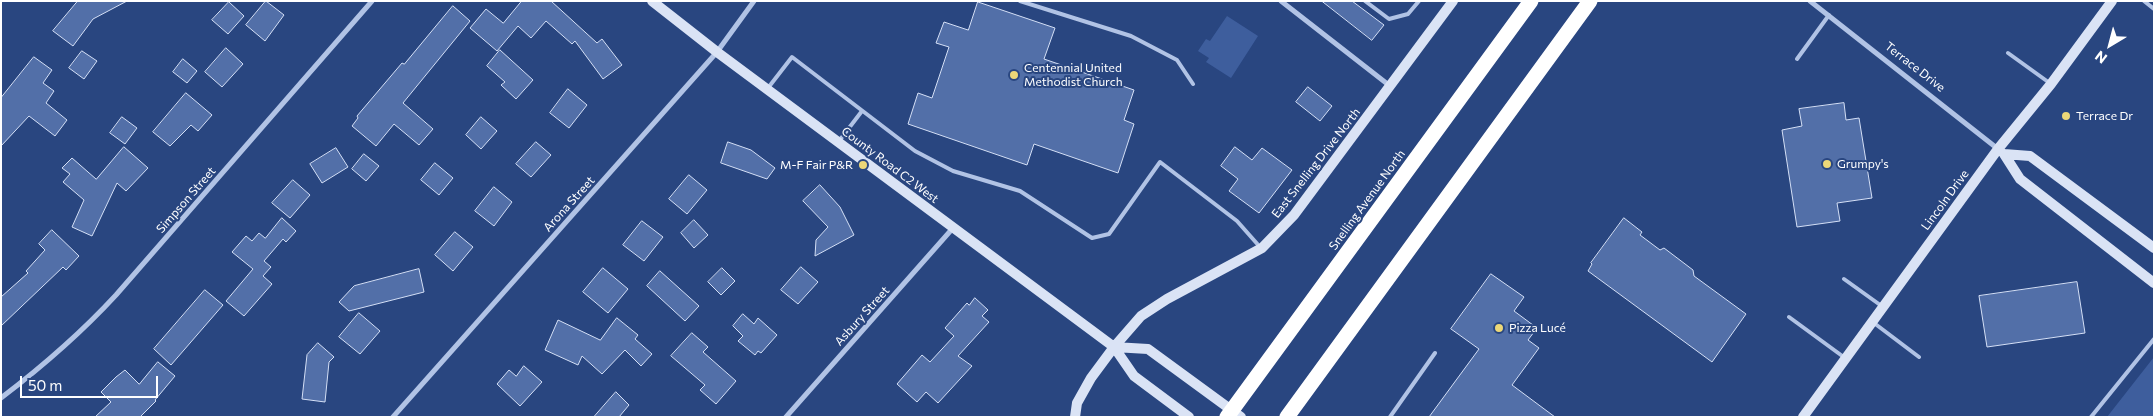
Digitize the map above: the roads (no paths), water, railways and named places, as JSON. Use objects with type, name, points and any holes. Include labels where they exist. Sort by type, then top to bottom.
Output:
[{"type":"highway","name":"Snelling Avenue North","points":[[1233,415],[1531,1]]},
{"type":"highway","points":[[1287,417],[1590,1]]},
{"type":"street","name":"Simpson Street","points":[[1,398],[40,369],[80,333],[116,295],[372,1]]},
{"type":"street","name":"County Road C2 West","points":[[652,1],[767,90],[1114,346],[1134,376],[1189,417]]},
{"type":"street","name":"Arona Street","points":[[394,417],[717,52],[754,1]]},
{"type":"street","points":[[1280,1],[1390,86]]},
{"type":"street","name":"East Snelling Drive North","points":[[1075,417],[1077,403],[1091,378],[1114,346],[1141,316],[1167,299],[1262,248],[1294,215],[1454,1]]},
{"type":"street","name":"Terrace Drive","points":[[1810,1],[2001,152],[2020,179],[2154,283]]},
{"type":"street","name":"Lincoln Drive","points":[[1803,417],[2112,1]]},
{"type":"street","points":[[2001,152],[2030,156],[2154,248]]},
{"type":"street","name":"Asbury Street","points":[[786,417],[953,228]]},
{"type":"street","points":[[1114,346],[1148,349],[1233,415]]},
{"type":"lane","points":[[1020,1],[1131,36],[1177,60],[1193,84]]},
{"type":"lane","points":[[1365,1],[1389,19],[1408,14],[1419,1]]},
{"type":"lane","points":[[2144,1],[2154,9]]},
{"type":"lane","points":[[1797,59],[1829,15]]},
{"type":"lane","points":[[2008,54],[2051,84]]},
{"type":"lane","points":[[767,90],[792,57],[915,151],[953,171],[1020,191],[1092,238],[1109,234],[1160,162],[1237,221],[1262,248]]},
{"type":"lane","points":[[838,142],[862,111]]},
{"type":"lane","points":[[1844,279],[1883,307]]},
{"type":"lane","points":[[1789,317],[1845,358]]},
{"type":"lane","points":[[1872,322],[1919,357]]},
{"type":"lane","points":[[2091,417],[2154,339]]},
{"type":"lane","points":[[1390,417],[1434,353]]},
{"type":"place","name":"Centennial United Methodist Church","points":[[1014,75]]},
{"type":"place","name":"Terrace Dr","points":[[2066,116]]},
{"type":"place","name":"Grumpy's","points":[[1827,164]]},
{"type":"place","name":"M-F Fair P&R","points":[[863,165]]},
{"type":"place","name":"Pizza Lucé","points":[[1499,328]]}]
